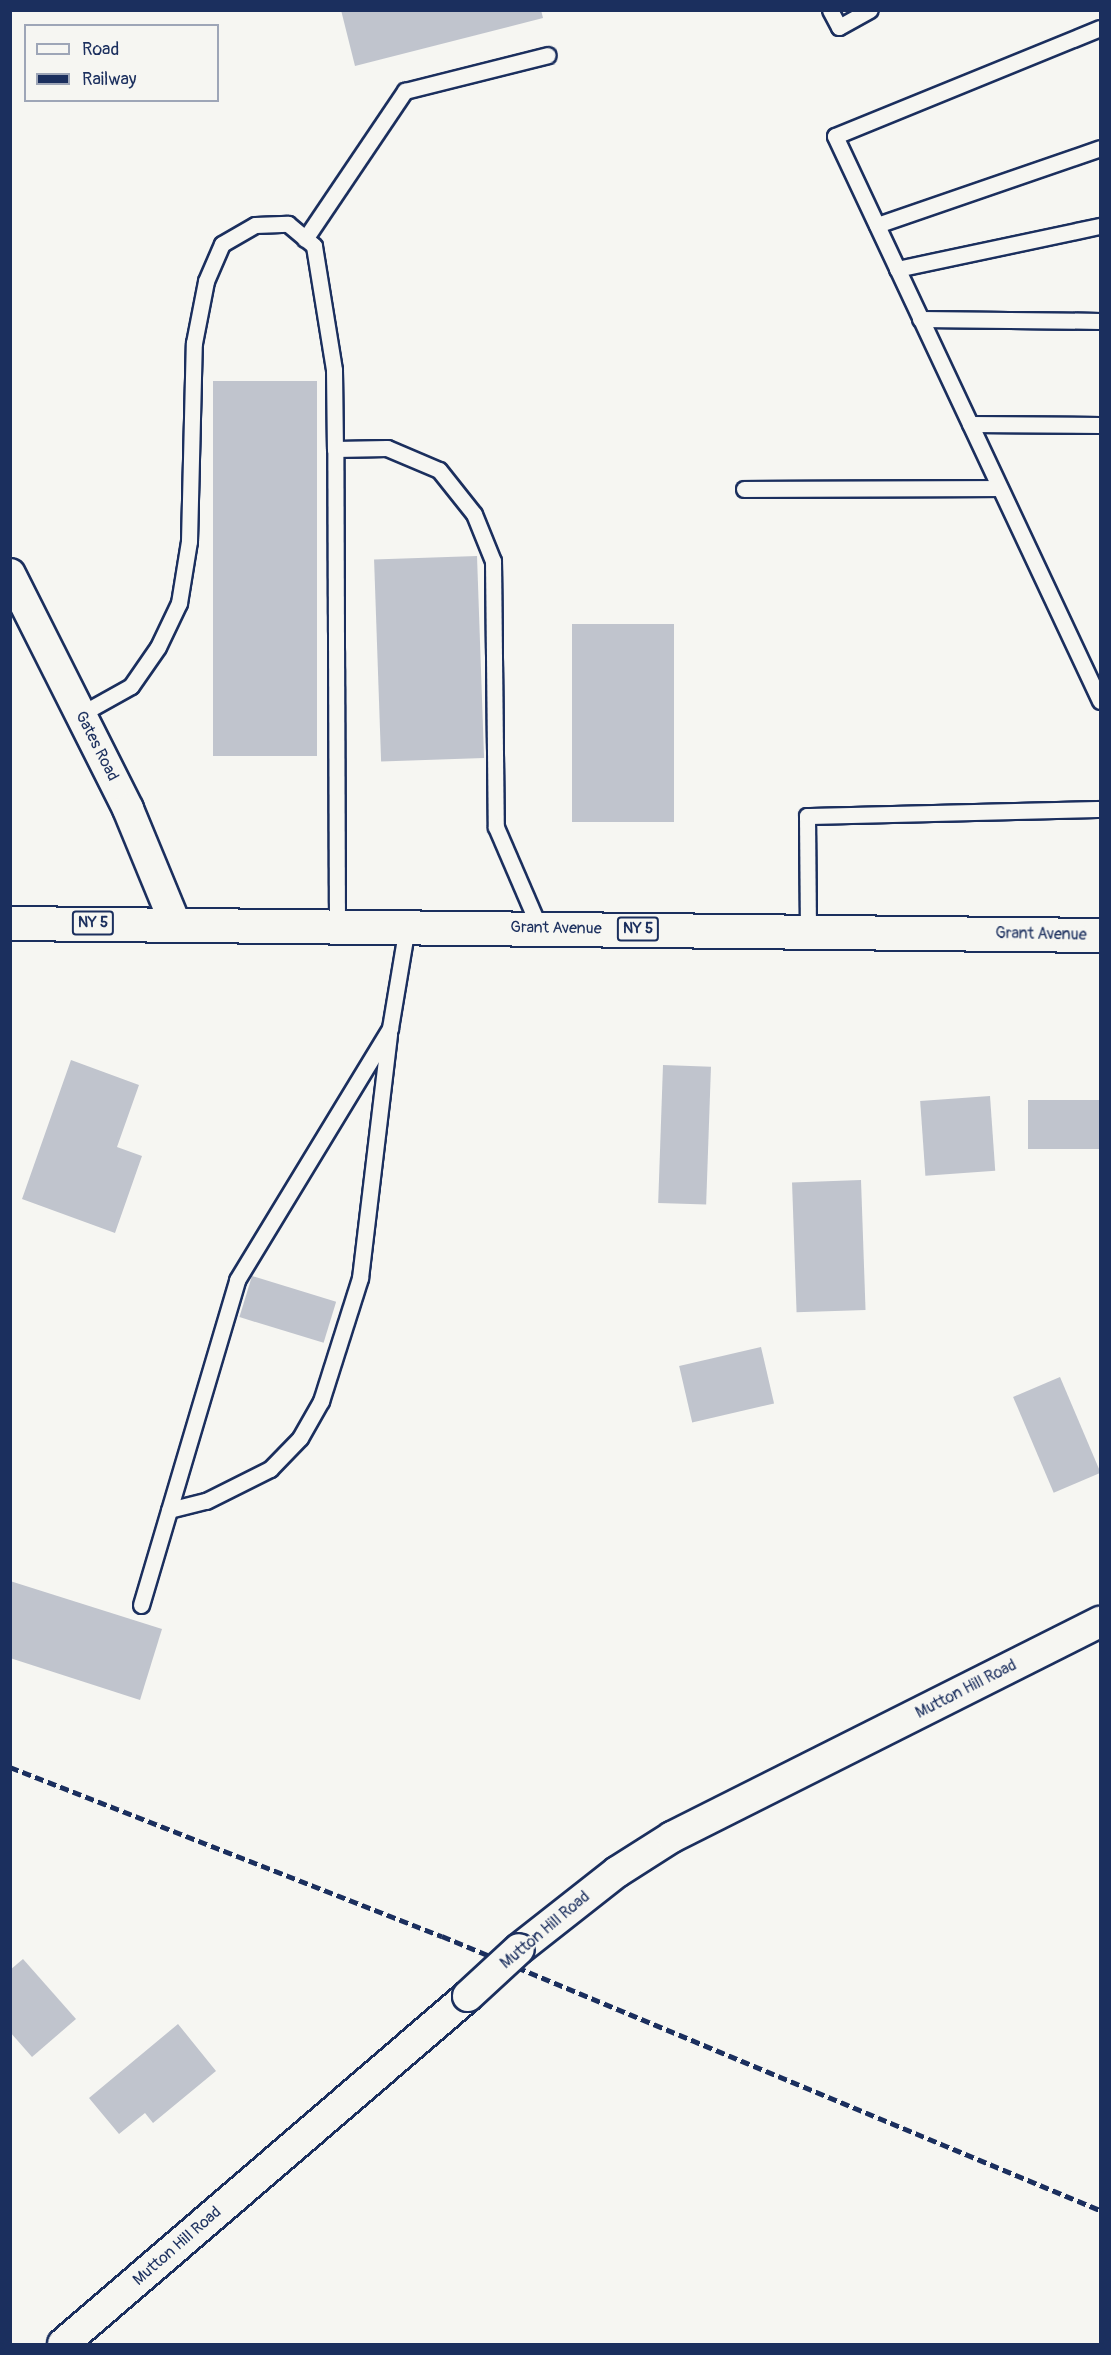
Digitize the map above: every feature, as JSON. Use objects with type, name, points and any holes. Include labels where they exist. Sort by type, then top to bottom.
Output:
[{"type":"highway","name":"Grant Avenue","points":[[10,922],[1101,935]]},
{"type":"street","name":"Gates Road","points":[[10,574],[128,809],[175,923]]},
{"type":"street","name":"Mutton Hill Road","points":[[63,2344],[468,1996],[519,1949],[617,1872],[672,1837],[1101,1622]]},
{"type":"lane","points":[[830,10],[839,27],[870,10]]},
{"type":"lane","points":[[1101,28],[835,136],[1101,701]]},
{"type":"lane","points":[[305,239],[405,91],[548,55]]},
{"type":"lane","points":[[877,225],[1101,148]]},
{"type":"lane","points":[[81,714],[130,686],[158,646],[179,603],[189,541],[194,343],[206,281],[222,244],[255,225],[288,224],[314,246],[334,370],[337,925]]},
{"type":"lane","points":[[897,269],[1101,226]]},
{"type":"lane","points":[[920,319],[1101,321]]},
{"type":"lane","points":[[970,424],[1101,426]]},
{"type":"lane","points":[[335,449],[387,448],[439,470],[474,514],[493,561],[496,827],[539,927]]},
{"type":"lane","points":[[744,489],[999,488]]},
{"type":"lane","points":[[808,931],[807,816],[1101,809]]},
{"type":"lane","points":[[169,1510],[206,1501],[270,1469],[300,1438],[321,1401],[360,1278],[390,1028],[407,926]]},
{"type":"lane","points":[[141,1605],[237,1280],[390,1028]]},
{"type":"building","points":[[341,10],[541,10],[543,18],[355,66]]},
{"type":"building","points":[[213,381],[317,381],[317,756],[213,756]]},
{"type":"building","points":[[477,556],[484,758],[381,761],[374,560]]},
{"type":"building","points":[[572,624],[674,624],[674,822],[572,822]]},
{"type":"building","points":[[71,1060],[139,1085],[117,1147],[142,1156],[115,1233],[22,1199]]},
{"type":"building","points":[[663,1065],[711,1067],[706,1205],[658,1203]]},
{"type":"building","points":[[990,1096],[995,1171],[925,1176],[920,1101]]},
{"type":"building","points":[[1028,1100],[1100,1100],[1100,1149],[1028,1149]]},
{"type":"building","points":[[861,1180],[866,1310],[797,1312],[792,1182]]},
{"type":"building","points":[[252,1276],[336,1302],[324,1343],[239,1317]]},
{"type":"building","points":[[761,1347],[774,1404],[692,1422],[679,1366]]},
{"type":"building","points":[[1060,1377],[1100,1473],[1054,1493],[1013,1397]]},
{"type":"building","points":[[10,1581],[162,1629],[140,1700],[10,1658]]},
{"type":"building","points":[[23,1959],[76,2019],[32,2057],[10,2032],[10,1970]]},
{"type":"building","points":[[178,2024],[216,2071],[153,2123],[145,2113],[119,2134],[89,2098]]},
{"type":"railway","points":[[10,1767],[442,1936],[1100,2210]]}]
